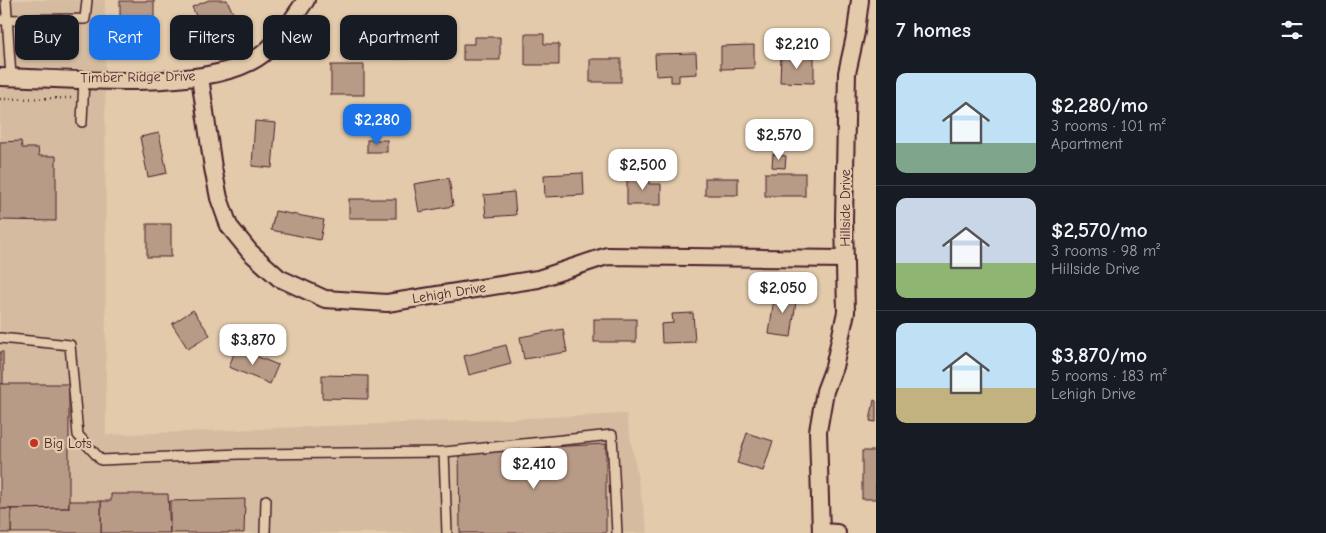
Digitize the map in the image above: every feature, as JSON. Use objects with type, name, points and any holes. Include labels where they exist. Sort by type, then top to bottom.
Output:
[{"type":"street","name":"Timber Ridge Drive","points":[[6,77],[167,79],[200,77],[231,70],[258,58],[283,32],[306,0]]},
{"type":"street","name":"Hillside Drive","points":[[821,532],[818,432],[825,391],[834,367],[846,312],[847,73],[856,32],[860,0]]},
{"type":"street","name":"Lehigh Drive","points":[[200,77],[213,168],[219,198],[229,226],[250,252],[279,278],[326,299],[387,303],[538,279],[608,256],[845,259]]},
{"type":"street","points":[[821,532],[837,533]]},
{"type":"lane","points":[[6,0],[4,20],[6,77]]},
{"type":"lane","points":[[4,20],[85,19],[87,0]]},
{"type":"lane","points":[[82,122],[84,79]]},
{"type":"lane","points":[[0,338],[70,345],[78,435],[101,460],[239,454],[444,452],[612,435],[617,533]]},
{"type":"lane","points":[[444,452],[447,533]]},
{"type":"lane","points":[[265,533],[266,500]]},
{"type":"path","points":[[0,99],[71,98]]},
{"type":"shaded area","points":[[0,0],[105,0],[105,15],[89,15],[89,60],[105,60],[106,435],[626,414],[648,533],[0,533]]},
{"type":"building","points":[[209,0],[227,0],[233,13],[228,15],[196,15],[192,7]]},
{"type":"building","points":[[120,1],[154,1],[154,15],[120,15]]},
{"type":"building","points":[[525,34],[544,34],[544,44],[559,44],[559,65],[525,65]]},
{"type":"building","points":[[474,37],[500,37],[500,60],[463,60],[463,44],[474,44]]},
{"type":"building","points":[[754,45],[754,68],[721,69],[721,46]]},
{"type":"building","points":[[696,53],[697,74],[679,75],[679,82],[671,82],[671,75],[656,76],[655,54]]},
{"type":"building","points":[[781,56],[814,57],[814,83],[780,82]]},
{"type":"building","points":[[590,59],[621,59],[621,82],[590,82]]},
{"type":"building","points":[[331,65],[364,65],[364,95],[331,95]]},
{"type":"building","points":[[255,121],[276,123],[272,168],[252,166]]},
{"type":"building","points":[[159,133],[167,173],[148,177],[140,137]]},
{"type":"building","points":[[367,140],[387,140],[387,152],[367,152]]},
{"type":"building","points":[[21,141],[22,148],[38,148],[39,156],[56,156],[56,221],[0,220],[0,142]]},
{"type":"building","points":[[773,154],[786,156],[785,168],[772,167]]},
{"type":"building","points":[[583,173],[584,195],[545,197],[544,175]]},
{"type":"building","points":[[765,173],[805,173],[805,196],[765,196]]},
{"type":"building","points":[[627,175],[649,175],[649,184],[661,184],[661,205],[627,205]]},
{"type":"building","points":[[449,178],[453,206],[419,212],[414,184]]},
{"type":"building","points":[[705,178],[738,178],[738,195],[705,195]]},
{"type":"building","points":[[514,192],[516,215],[486,217],[484,195]]},
{"type":"building","points":[[349,199],[396,199],[396,218],[349,218]]},
{"type":"building","points":[[275,211],[324,220],[320,240],[271,230]]},
{"type":"building","points":[[147,224],[171,224],[171,257],[147,257]]},
{"type":"building","points":[[775,291],[797,294],[791,337],[769,334]]},
{"type":"building","points":[[193,310],[210,335],[188,349],[172,324]]},
{"type":"building","points":[[693,313],[695,342],[662,343],[661,324],[673,323],[672,314]]},
{"type":"building","points":[[594,319],[636,319],[636,342],[594,342]]},
{"type":"building","points":[[563,329],[567,352],[524,359],[520,337]]},
{"type":"building","points":[[506,345],[511,364],[469,375],[464,356]]},
{"type":"building","points":[[236,348],[278,365],[270,384],[229,367]]},
{"type":"building","points":[[0,352],[3,352],[3,384],[0,384]]},
{"type":"building","points":[[322,375],[368,376],[368,399],[322,398]]},
{"type":"building","name":"Big Lots","points":[[0,384],[69,384],[69,508],[0,509]]},
{"type":"building","points":[[874,400],[876,401],[876,422],[870,421]]},
{"type":"building","points":[[747,433],[773,441],[763,471],[737,463]]},
{"type":"building","points":[[606,444],[606,533],[460,533],[459,452]]},
{"type":"building","points":[[862,451],[876,451],[876,499],[862,499]]},
{"type":"building","points":[[111,494],[168,494],[170,533],[101,533],[101,501],[111,501]]},
{"type":"building","points":[[245,499],[244,533],[170,533],[170,501]]},
{"type":"building","points":[[69,501],[101,501],[101,533],[11,533],[11,509],[69,508]]},
{"type":"building","points":[[0,509],[11,509],[11,533],[0,533]]},
{"type":"place","name":"Big Lots","points":[[34,443]]}]
